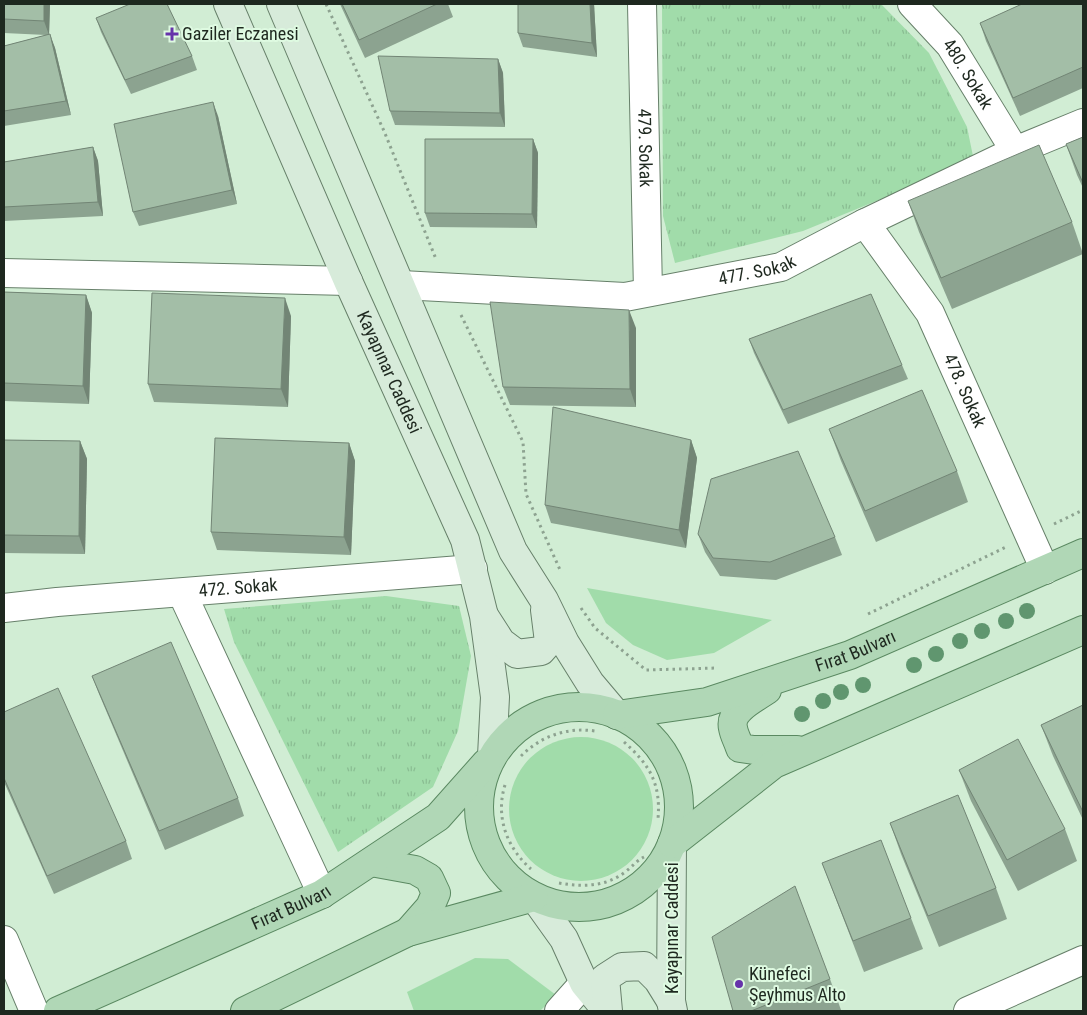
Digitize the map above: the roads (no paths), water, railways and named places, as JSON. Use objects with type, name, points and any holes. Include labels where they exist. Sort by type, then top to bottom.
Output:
[{"type":"main road","name":"Kayapınar Caddesi","points":[[228,4],[348,281],[465,540],[484,616],[505,759]]},
{"type":"main road","points":[[282,4],[513,551],[544,600],[565,643],[590,682],[612,729],[644,730],[664,754],[676,782],[679,814],[664,835],[655,872],[630,893],[599,905],[565,907],[541,884],[507,878],[488,851],[479,820],[480,787],[505,759]]},
{"type":"main road","name":"Fırat Bulvarı","points":[[58,1011],[322,894],[438,817],[505,759],[510,734],[534,718],[561,708],[589,708],[612,729],[707,702],[850,655],[1083,553]]},
{"type":"main road","points":[[484,616],[501,642],[517,654],[541,650],[549,642],[544,600]]},
{"type":"main road","points":[[664,835],[774,764],[1083,630]]},
{"type":"main road","points":[[791,674],[746,704],[734,715],[732,726],[740,748],[754,750],[807,750]]},
{"type":"main road","name":"Kayapınar Caddesi","points":[[664,835],[672,1006]]},
{"type":"main road","points":[[370,862],[415,870],[430,878],[436,893],[430,908],[408,932]]},
{"type":"main road","points":[[244,1011],[408,932],[541,884]]},
{"type":"main road","points":[[541,884],[584,983],[606,1011]]},
{"type":"main road","points":[[606,1011],[605,978],[622,967],[644,966],[658,980],[672,1006]]},
{"type":"street","name":"479. Sokak","points":[[642,4],[648,292]]},
{"type":"street","name":"480. Sokak","points":[[912,4],[950,45],[1015,151]]},
{"type":"street","name":"477. Sokak","points":[[401,285],[625,297],[780,266],[864,223],[1015,151],[1083,123]]},
{"type":"street","name":"478. Sokak","points":[[864,223],[930,314],[1045,570]]},
{"type":"street","points":[[4,273],[348,281]]},
{"type":"street","name":"472. Sokak","points":[[4,608],[57,602],[473,569]]},
{"type":"street","points":[[182,593],[322,894]]},
{"type":"street","points":[[4,940],[34,1011]]},
{"type":"street","points":[[968,1011],[1083,960]]},
{"type":"street","points":[[558,1011],[584,983]]},
{"type":"place","name":"Gaziler Eczanesi","points":[[172,34]]},
{"type":"place","name":"Künefeci Şeyhmus Alto","points":[[739,984]]}]
